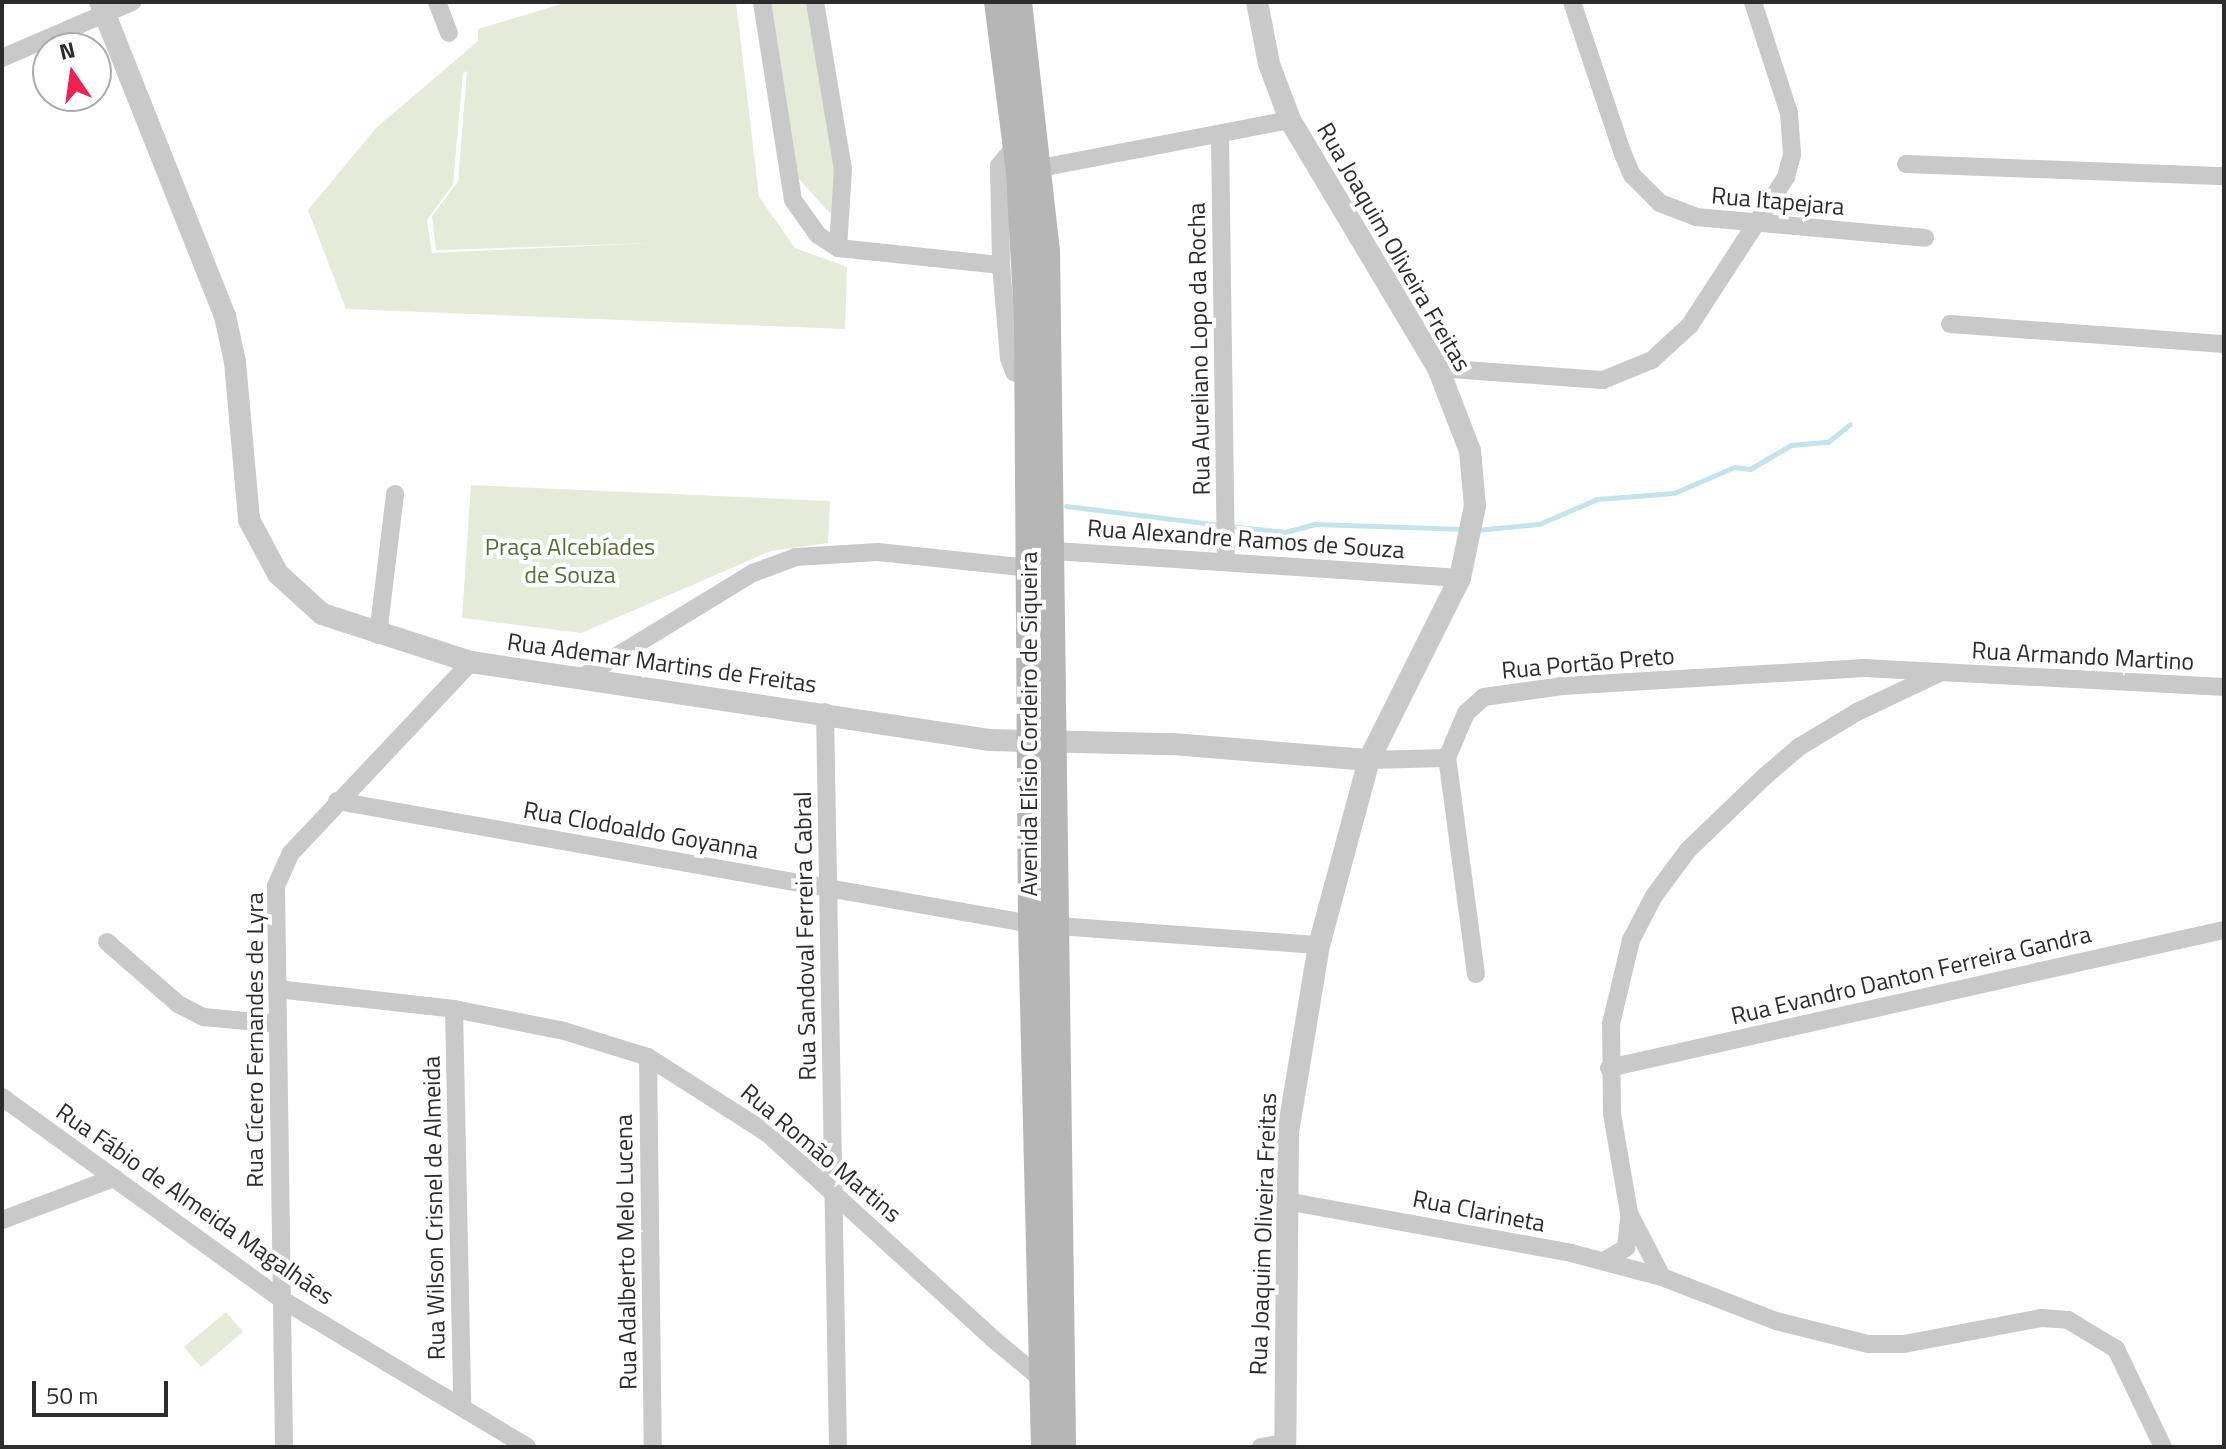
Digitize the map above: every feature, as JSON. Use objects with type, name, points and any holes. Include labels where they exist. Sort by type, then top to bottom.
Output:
[{"type":"main road","name":"Avenida Elísio Cordeiro de Siqueira","points":[[997,2],[1016,145],[1028,170],[1047,251],[1039,559],[1050,1377],[1044,1447]]},
{"type":"main road","name":"Avenida Elísio Cordeiro de Siqueira","points":[[1019,2],[1028,170],[1027,378],[1039,559]]},
{"type":"main road","name":"Avenida Elísio Cordeiro de Siqueira","points":[[1050,1377],[1063,1447]]},
{"type":"street","points":[[2,58],[102,8],[132,2]]},
{"type":"street","points":[[437,2],[449,33]]},
{"type":"street","points":[[762,2],[793,200],[818,235],[838,248],[1001,265]]},
{"type":"street","points":[[815,2],[843,169],[838,248]]},
{"type":"street","name":"Rua Joaquim Oliveira Freitas","points":[[1257,2],[1269,64],[1290,120],[1438,368],[1470,451],[1475,506],[1463,570],[1369,760],[1319,945],[1292,1094],[1276,1446]]},
{"type":"street","name":"Rua Itapejara","points":[[1572,2],[1623,154],[1644,189],[1660,203],[1696,217],[1925,238]]},
{"type":"street","points":[[1438,368],[1603,380],[1652,360],[1690,325],[1786,177],[1793,135],[1753,2]]},
{"type":"street","name":"Rua Ademar Martins de Freitas","points":[[102,8],[210,275],[235,362],[243,482],[249,520],[261,549],[278,574],[322,614],[378,635],[471,662],[617,680],[1040,742],[1173,744],[1369,760]]},
{"type":"street","points":[[1028,170],[1220,137],[1290,120]]},
{"type":"street","name":"Rua Aureliano Lopo da Rocha","points":[[1220,137],[1227,552]]},
{"type":"street","points":[[1016,145],[999,166],[1001,265],[1009,358],[1014,372],[1027,378]]},
{"type":"street","points":[[1906,164],[2224,176]]},
{"type":"street","points":[[1950,324],[2224,344]]},
{"type":"street","points":[[378,635],[395,494]]},
{"type":"street","name":"Rua Alexandre Ramos de Souza","points":[[584,676],[753,573],[796,557],[878,552],[1039,559],[1227,552],[1463,570]]},
{"type":"street","points":[[617,680],[623,652]]},
{"type":"street","name":"Rua Cícero Fernandes de Lyra","points":[[284,1447],[275,905],[282,867],[337,801],[471,662]]},
{"type":"street","points":[[1864,668],[1875,677],[1880,698]]},
{"type":"street","name":"Rua Portão Preto","points":[[1447,758],[1466,713],[1484,697],[1562,686],[1864,668],[1939,673]]},
{"type":"street","points":[[1604,1261],[1626,1248],[1629,1213],[1609,1068],[1624,962],[1654,896],[1688,850],[1799,747],[1880,698],[1939,673]]},
{"type":"street","name":"Rua Armando Martino","points":[[1939,673],[2224,687]]},
{"type":"street","name":"Rua Sandoval Ferreira Cabral","points":[[825,712],[838,1447]]},
{"type":"street","points":[[1369,760],[1447,758],[1476,974]]},
{"type":"street","name":"Rua Clodoaldo Goyanna","points":[[337,801],[1042,925],[1319,945]]},
{"type":"street","name":"Rua Evandro Danton Ferreira Gandra","points":[[1609,1068],[2224,930]]},
{"type":"street","points":[[107,942],[178,1004],[204,1017],[278,1024]]},
{"type":"street","name":"Rua Romão Martins","points":[[277,989],[454,1009],[564,1031],[648,1057],[722,1100],[833,1189],[1050,1377]]},
{"type":"street","name":"Rua Wilson Crisnel de Almeida","points":[[454,1009],[462,1406]]},
{"type":"street","name":"Rua Adalberto Melo Lucena","points":[[648,1057],[653,1447]]},
{"type":"street","name":"Rua Fábio de Almeida Magalhães","points":[[2,1097],[281,1299],[527,1447]]},
{"type":"street","points":[[2,1220],[114,1178]]},
{"type":"street","name":"Rua Clarineta","points":[[1286,1201],[1604,1261],[1662,1277],[1776,1321],[1868,1344],[1904,1344],[2041,1318],[2068,1320],[2116,1349],[2163,1447]]},
{"type":"street","points":[[1629,1213],[1662,1277]]},
{"type":"green space","points":[[568,2],[736,2],[759,197],[795,248],[847,267],[845,329],[346,309],[308,210],[376,128],[478,41],[478,29]],"holes":[[[467,71],[458,182],[432,216],[436,250],[655,243],[432,253],[427,220],[453,184],[463,73]]]},
{"type":"green space","points":[[765,2],[808,2],[839,170],[838,222],[798,178]]},
{"type":"green space","name":"Praça Alcebíades de Souza","points":[[471,485],[830,501],[828,543],[771,551],[581,633],[462,618]]},
{"type":"green space","points":[[226,1312],[243,1332],[201,1367],[184,1347]]},
{"type":"waterway","points":[[1476,530],[1539,524],[1597,499],[1674,493],[1734,467],[1750,469],[1791,445],[1828,442],[1850,424]]},
{"type":"waterway","points":[[1066,506],[1220,525]]},
{"type":"waterway","points":[[1230,526],[1285,532],[1315,524],[1462,529]]}]
